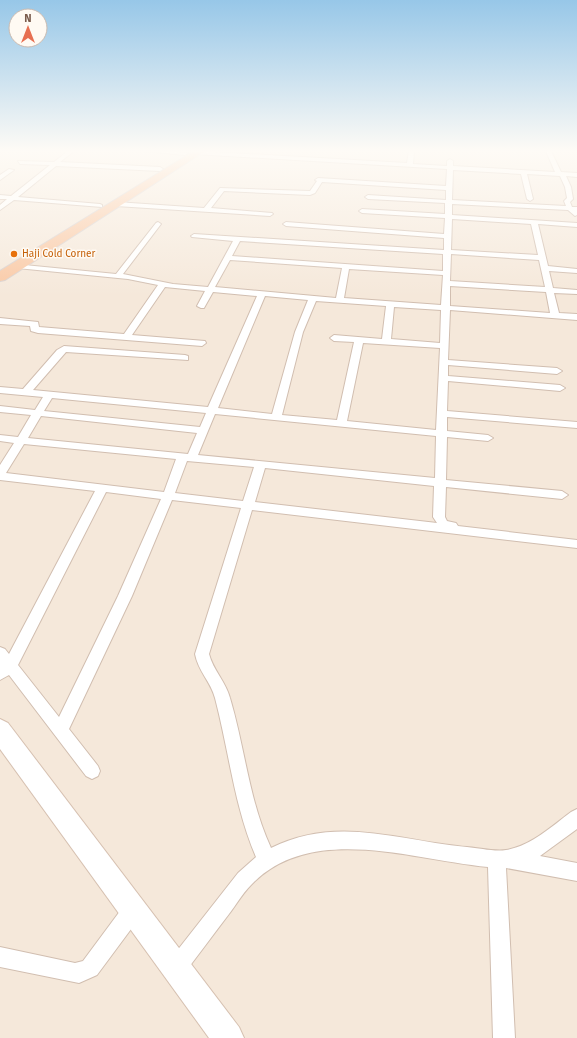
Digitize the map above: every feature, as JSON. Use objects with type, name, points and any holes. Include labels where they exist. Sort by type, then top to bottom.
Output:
[{"type":"highway","points":[[0,267],[111,199]]},
{"type":"highway","points":[[0,277],[123,199]]},
{"type":"main road","points":[[0,730],[228,1038]]},
{"type":"street","points":[[0,208],[10,199]]},
{"type":"street","points":[[28,199],[100,206]]},
{"type":"street","points":[[206,210],[214,199]]},
{"type":"street","points":[[407,199],[574,209]]},
{"type":"street","points":[[577,201],[567,200],[569,207],[574,209],[577,219]]},
{"type":"street","points":[[448,202],[439,520],[447,526],[464,530]]},
{"type":"street","points":[[116,204],[270,214]]},
{"type":"street","points":[[362,211],[577,225]]},
{"type":"street","points":[[534,222],[555,315]]},
{"type":"street","points":[[118,276],[158,224]]},
{"type":"street","points":[[286,224],[446,236]]},
{"type":"street","points":[[194,236],[543,258]]},
{"type":"street","points":[[201,306],[238,238]]},
{"type":"street","points":[[228,258],[445,273]]},
{"type":"street","points":[[17,266],[118,276],[162,285],[210,290],[577,317]]},
{"type":"street","points":[[340,300],[346,266]]},
{"type":"street","points":[[545,268],[577,271]]},
{"type":"street","points":[[445,283],[577,292]]},
{"type":"street","points":[[126,337],[162,285]]},
{"type":"street","points":[[60,731],[186,458],[202,430],[262,294]]},
{"type":"street","points":[[276,417],[296,342],[313,298]]},
{"type":"street","points":[[386,342],[390,303]]},
{"type":"street","points":[[0,321],[33,324],[34,329],[38,330],[202,342]]},
{"type":"street","points":[[334,338],[445,346]]},
{"type":"street","points":[[341,424],[359,340]]},
{"type":"street","points":[[26,393],[64,349],[185,358]]},
{"type":"street","points":[[444,362],[557,371]]},
{"type":"street","points":[[443,378],[560,388]]},
{"type":"street","points":[[0,390],[488,438]]},
{"type":"street","points":[[49,395],[0,475],[577,544]]},
{"type":"street","points":[[0,409],[202,430]]},
{"type":"street","points":[[442,414],[577,425]]},
{"type":"street","points":[[0,438],[260,466],[562,495]]},
{"type":"street","points":[[260,466],[202,654],[204,667],[221,694],[249,818],[267,860]]},
{"type":"street","points":[[5,670],[102,488]]},
{"type":"street","points":[[0,653],[5,670],[60,731],[92,771]]},
{"type":"street","points":[[501,859],[536,849],[577,818]]},
{"type":"street","points":[[176,968],[244,879],[267,860],[287,850],[310,844],[356,840],[501,859],[577,872]]},
{"type":"street","points":[[501,859],[504,1038]]},
{"type":"street","points":[[0,957],[53,969],[79,973],[90,968],[133,910]]},
{"type":"shaded area","points":[[0,199],[577,199],[577,1038],[0,1038]]},
{"type":"place","name":"Haji Cold Corner","points":[[14,254]]}]
